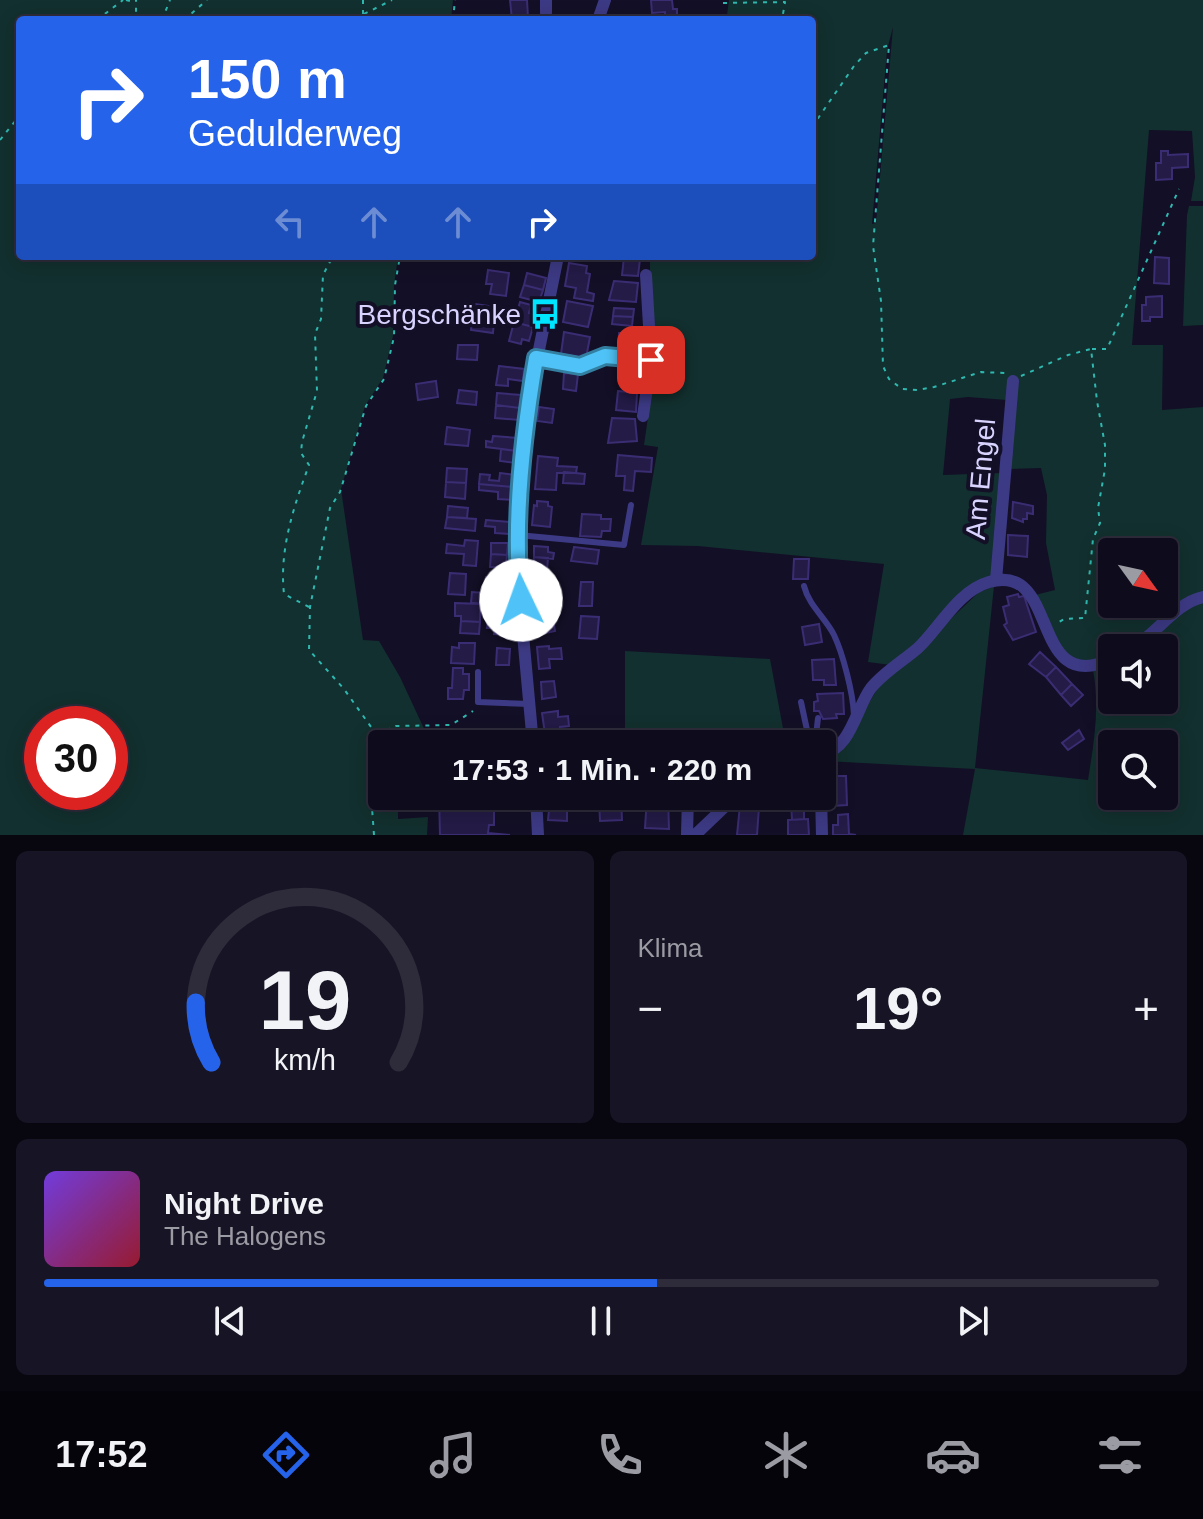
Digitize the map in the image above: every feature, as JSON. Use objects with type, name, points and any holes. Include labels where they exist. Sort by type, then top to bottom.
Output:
[{"type":"street","points":[[532,730],[518,580],[518,535],[529,399],[557,260]]},
{"type":"street","points":[[643,416],[651,360],[646,275]]},
{"type":"street","points":[[536,358],[580,366],[605,356],[651,360]]},
{"type":"street","name":"Am Engel","points":[[996,580],[1013,378]]},
{"type":"street","points":[[836,748],[876,682],[918,647],[967,595],[977,587],[996,580],[1015,581],[1026,588],[1057,651],[1075,665],[1098,664]]},
{"type":"street","points":[[1153,634],[1183,606],[1203,597]]},
{"type":"street","points":[[537,810],[538,835]]},
{"type":"street","points":[[687,835],[688,810]]},
{"type":"street","points":[[695,835],[721,810]]},
{"type":"street","points":[[821,810],[822,835]]},
{"type":"lane","points":[[518,535],[624,545],[631,505]]},
{"type":"lane","points":[[804,586],[810,602],[835,638],[851,692],[854,720]]},
{"type":"lane","points":[[478,672],[478,702],[530,704]]},
{"type":"lane","points":[[801,702],[808,730]]},
{"type":"lane","points":[[815,730],[818,718]]},
{"type":"path","points":[[103,16],[125,0],[136,1]]},
{"type":"path","points":[[189,16],[207,0]]},
{"type":"path","points":[[363,0],[364,14],[392,0]]},
{"type":"path","points":[[723,3],[785,1]]},
{"type":"path","points":[[816,121],[866,53],[889,45],[873,246],[881,301],[883,366],[889,379],[902,389],[934,387],[981,372],[1013,378],[1068,355],[1091,349],[1107,349],[1179,189]]},
{"type":"path","points":[[0,140],[16,120]]},
{"type":"path","points":[[310,607],[284,594],[282,560],[294,507],[309,465],[301,453],[302,442],[317,391],[315,334],[321,319],[323,275],[331,260]]},
{"type":"path","points":[[373,730],[344,689],[309,650],[310,607],[330,508],[340,492],[366,406],[384,379],[394,337],[395,285],[399,260]]},
{"type":"path","points":[[1047,629],[1064,619],[1085,618],[1087,609],[1093,539],[1100,523],[1098,508],[1105,469],[1105,445],[1091,349]]},
{"type":"path","points":[[386,730],[396,726],[451,725],[474,710],[478,702]]},
{"type":"path","points":[[372,810],[374,835]]},
{"type":"green space","points":[[0,0],[453,0],[451,16],[16,16],[16,260],[397,260],[393,336],[383,378],[365,406],[341,489],[363,640],[379,641],[425,730],[368,730],[368,810],[398,810],[398,819],[428,817],[427,835],[0,835]]},
{"type":"green space","points":[[729,0],[1203,0],[1203,201],[1191,201],[1195,177],[1192,131],[1149,130],[1132,345],[1163,345],[1162,410],[1203,407],[1203,594],[1178,612],[1178,538],[1098,538],[1098,618],[1170,618],[1147,634],[1098,634],[1098,663],[1066,657],[1035,595],[1055,590],[1046,543],[1047,495],[1041,468],[1008,469],[1007,400],[950,399],[943,475],[1002,473],[995,574],[970,585],[928,631],[891,665],[868,662],[884,564],[698,546],[641,545],[658,447],[644,445],[656,361],[648,271],[650,260],[816,260],[816,16],[714,16],[727,15]],"holes":[[[893,27],[876,223],[872,224],[887,50]]]},
{"type":"green space","points":[[1189,206],[1203,206],[1203,325],[1183,326],[1187,215]]},
{"type":"green space","points":[[994,586],[975,768],[1088,780],[1096,711],[1093,670],[1098,668],[1098,714],[1178,714],[1178,634],[1154,634],[1173,618],[1178,618],[1184,609],[1203,601],[1203,835],[963,835],[975,769],[836,762],[836,754],[878,688],[978,593]]},
{"type":"green space","points":[[625,651],[770,659],[783,730],[625,730]]},
{"type":"building","points":[[510,0],[527,0],[528,16],[512,16]]},
{"type":"building","points":[[651,0],[672,0],[673,9],[677,9],[677,16],[665,16],[665,12],[652,13]]},
{"type":"building","points":[[1161,151],[1168,151],[1168,155],[1188,154],[1188,167],[1172,168],[1172,179],[1156,180],[1156,163],[1161,163]]},
{"type":"building","points":[[1155,257],[1169,258],[1169,284],[1154,283]]},
{"type":"building","points":[[624,260],[640,260],[638,276],[622,275]]},
{"type":"building","points":[[569,263],[587,266],[586,273],[590,274],[587,292],[594,294],[593,301],[574,298],[576,288],[565,286]]},
{"type":"building","points":[[488,270],[509,273],[506,296],[490,294],[492,284],[486,284]]},
{"type":"building","points":[[527,273],[546,278],[543,290],[524,285]]},
{"type":"building","points":[[614,281],[638,283],[636,302],[609,300]]},
{"type":"building","points":[[524,285],[543,290],[539,302],[520,297]]},
{"type":"building","points":[[1162,296],[1162,317],[1142,321],[1142,305],[1146,305],[1146,297]]},
{"type":"building","points":[[567,301],[593,306],[588,327],[563,322]]},
{"type":"building","points":[[520,302],[531,305],[529,313],[536,315],[533,327],[514,322]]},
{"type":"building","points":[[475,304],[496,307],[494,320],[473,316]]},
{"type":"building","points":[[614,308],[634,309],[633,317],[613,316]]},
{"type":"building","points":[[473,316],[494,320],[493,333],[471,330]]},
{"type":"building","points":[[613,316],[633,317],[632,326],[612,324]]},
{"type":"building","points":[[514,322],[533,327],[529,341],[522,339],[521,344],[509,341]]},
{"type":"building","points":[[564,332],[590,337],[586,358],[561,354]]},
{"type":"building","points":[[619,333],[638,334],[637,351],[618,349]]},
{"type":"building","points":[[458,345],[478,345],[477,360],[457,359]]},
{"type":"building","points":[[499,366],[524,369],[523,381],[508,379],[508,386],[496,385]]},
{"type":"building","points":[[621,369],[637,371],[636,385],[620,383]]},
{"type":"building","points":[[564,373],[578,374],[576,391],[563,389]]},
{"type":"building","points":[[436,381],[438,397],[418,400],[416,384]]},
{"type":"building","points":[[459,390],[477,392],[476,405],[457,403]]},
{"type":"building","points":[[618,391],[637,393],[636,412],[616,410]]},
{"type":"building","points":[[497,393],[521,395],[520,408],[496,405]]},
{"type":"building","points":[[496,405],[520,408],[519,420],[495,418]]},
{"type":"building","points":[[539,407],[554,409],[552,423],[537,421]]},
{"type":"building","points":[[612,418],[635,419],[637,441],[608,443]]},
{"type":"building","points":[[447,427],[470,430],[468,446],[445,444]]},
{"type":"building","points":[[980,429],[996,429],[994,461],[985,461],[986,455],[978,455]]},
{"type":"building","points":[[493,436],[518,438],[517,451],[486,447],[486,441],[492,442]]},
{"type":"building","points":[[501,449],[517,451],[516,463],[500,461]]},
{"type":"building","points":[[618,455],[652,458],[651,472],[635,471],[633,491],[624,490],[625,476],[616,476]]},
{"type":"building","points":[[538,456],[558,458],[557,466],[577,467],[576,473],[557,473],[556,490],[535,489]]},
{"type":"building","points":[[447,468],[467,469],[466,483],[446,482]]},
{"type":"building","points":[[564,472],[585,474],[584,484],[563,483]]},
{"type":"building","points":[[500,473],[515,475],[514,487],[479,484],[480,474],[490,475],[489,480],[499,481]]},
{"type":"building","points":[[446,482],[466,483],[465,499],[445,497]]},
{"type":"building","points":[[479,484],[514,487],[513,500],[498,499],[498,492],[479,490]]},
{"type":"building","points":[[537,501],[548,502],[548,506],[552,507],[550,527],[532,525]]},
{"type":"building","points":[[1013,502],[1033,506],[1033,514],[1027,513],[1027,519],[1023,522],[1012,518]]},
{"type":"building","points":[[448,506],[468,508],[467,518],[447,517]]},
{"type":"building","points":[[582,514],[611,519],[610,531],[602,531],[601,537],[580,536]]},
{"type":"building","points":[[447,517],[476,519],[475,531],[445,528]]},
{"type":"building","points":[[486,520],[511,522],[510,534],[495,533],[495,527],[485,526]]},
{"type":"building","points":[[1008,535],[1028,536],[1027,557],[1008,555]]},
{"type":"building","points":[[465,540],[478,541],[476,566],[463,565],[464,554],[446,553],[447,544],[464,546]]},
{"type":"building","points":[[491,543],[508,543],[507,555],[491,554]]},
{"type":"building","points":[[534,546],[548,547],[548,552],[554,553],[553,559],[534,557]]},
{"type":"building","points":[[574,547],[599,550],[597,564],[571,561]]},
{"type":"building","points":[[491,554],[507,555],[506,567],[490,567]]},
{"type":"building","points":[[534,557],[548,558],[547,570],[533,569]]},
{"type":"building","points":[[794,559],[809,559],[808,579],[793,579]]},
{"type":"building","points":[[450,573],[466,574],[465,595],[448,594]]},
{"type":"building","points":[[486,577],[502,579],[501,599],[487,598],[487,604],[471,603],[472,592],[485,593]]},
{"type":"building","points":[[581,582],[593,582],[592,606],[579,606]]},
{"type":"building","points":[[1018,594],[1019,597],[1024,596],[1036,632],[1013,640],[1004,625],[1007,623],[1003,607],[1009,605],[1007,597]]},
{"type":"building","points":[[455,603],[480,604],[480,622],[461,621],[461,616],[455,616]]},
{"type":"building","points":[[496,610],[512,611],[511,623],[488,622],[488,615],[495,615]]},
{"type":"building","points":[[552,614],[555,631],[531,636],[530,616]]},
{"type":"building","points":[[581,616],[599,617],[597,639],[579,638]]},
{"type":"building","points":[[461,621],[480,622],[479,634],[460,633]]},
{"type":"building","points":[[488,622],[511,623],[510,635],[494,634],[495,628],[487,628]]},
{"type":"building","points":[[819,624],[822,642],[805,645],[802,627]]},
{"type":"building","points":[[459,643],[475,643],[474,664],[451,663],[452,647],[459,648]]},
{"type":"building","points":[[549,646],[549,649],[561,648],[562,659],[549,659],[550,668],[539,669],[537,647]]},
{"type":"building","points":[[497,648],[510,649],[509,665],[496,665]]},
{"type":"building","points":[[1040,652],[1056,667],[1046,677],[1029,664]]},
{"type":"building","points":[[834,659],[836,685],[824,685],[824,680],[813,680],[812,660]]},
{"type":"building","points":[[1056,667],[1072,684],[1061,695],[1046,677]]},
{"type":"building","points":[[453,668],[463,668],[463,674],[469,674],[469,690],[464,690],[463,699],[448,699]]},
{"type":"building","points":[[554,681],[556,697],[542,699],[541,682]]},
{"type":"building","points":[[1072,684],[1083,695],[1071,706],[1061,695]]},
{"type":"building","points":[[843,693],[844,714],[823,719],[819,711],[814,711],[817,694]]},
{"type":"building","points":[[558,711],[558,717],[568,716],[569,726],[560,727],[560,730],[544,730],[542,713]]},
{"type":"building","points":[[1079,730],[1084,739],[1068,750],[1062,743]]},
{"type":"building","points":[[836,776],[846,776],[847,805],[836,806]]},
{"type":"building","points":[[439,810],[494,810],[494,825],[489,825],[488,833],[510,835],[440,835]]},
{"type":"building","points":[[549,810],[567,810],[567,821],[548,820]]},
{"type":"building","points":[[600,810],[622,810],[622,820],[600,821]]},
{"type":"building","points":[[646,810],[668,810],[669,829],[645,828]]},
{"type":"building","points":[[740,810],[759,810],[757,835],[737,835]]},
{"type":"building","points":[[791,810],[804,810],[804,819],[792,820]]},
{"type":"building","points":[[848,814],[849,834],[856,835],[833,835],[833,825],[838,825],[838,815]]},
{"type":"building","points":[[808,819],[809,835],[788,835],[788,820]]},
{"type":"place","name":"Bergschänke","points":[[545,314]]},
{"type":"route","points":[[521,600],[518,535],[529,399],[536,358],[574,366],[586,365],[605,356],[651,360]]}]
